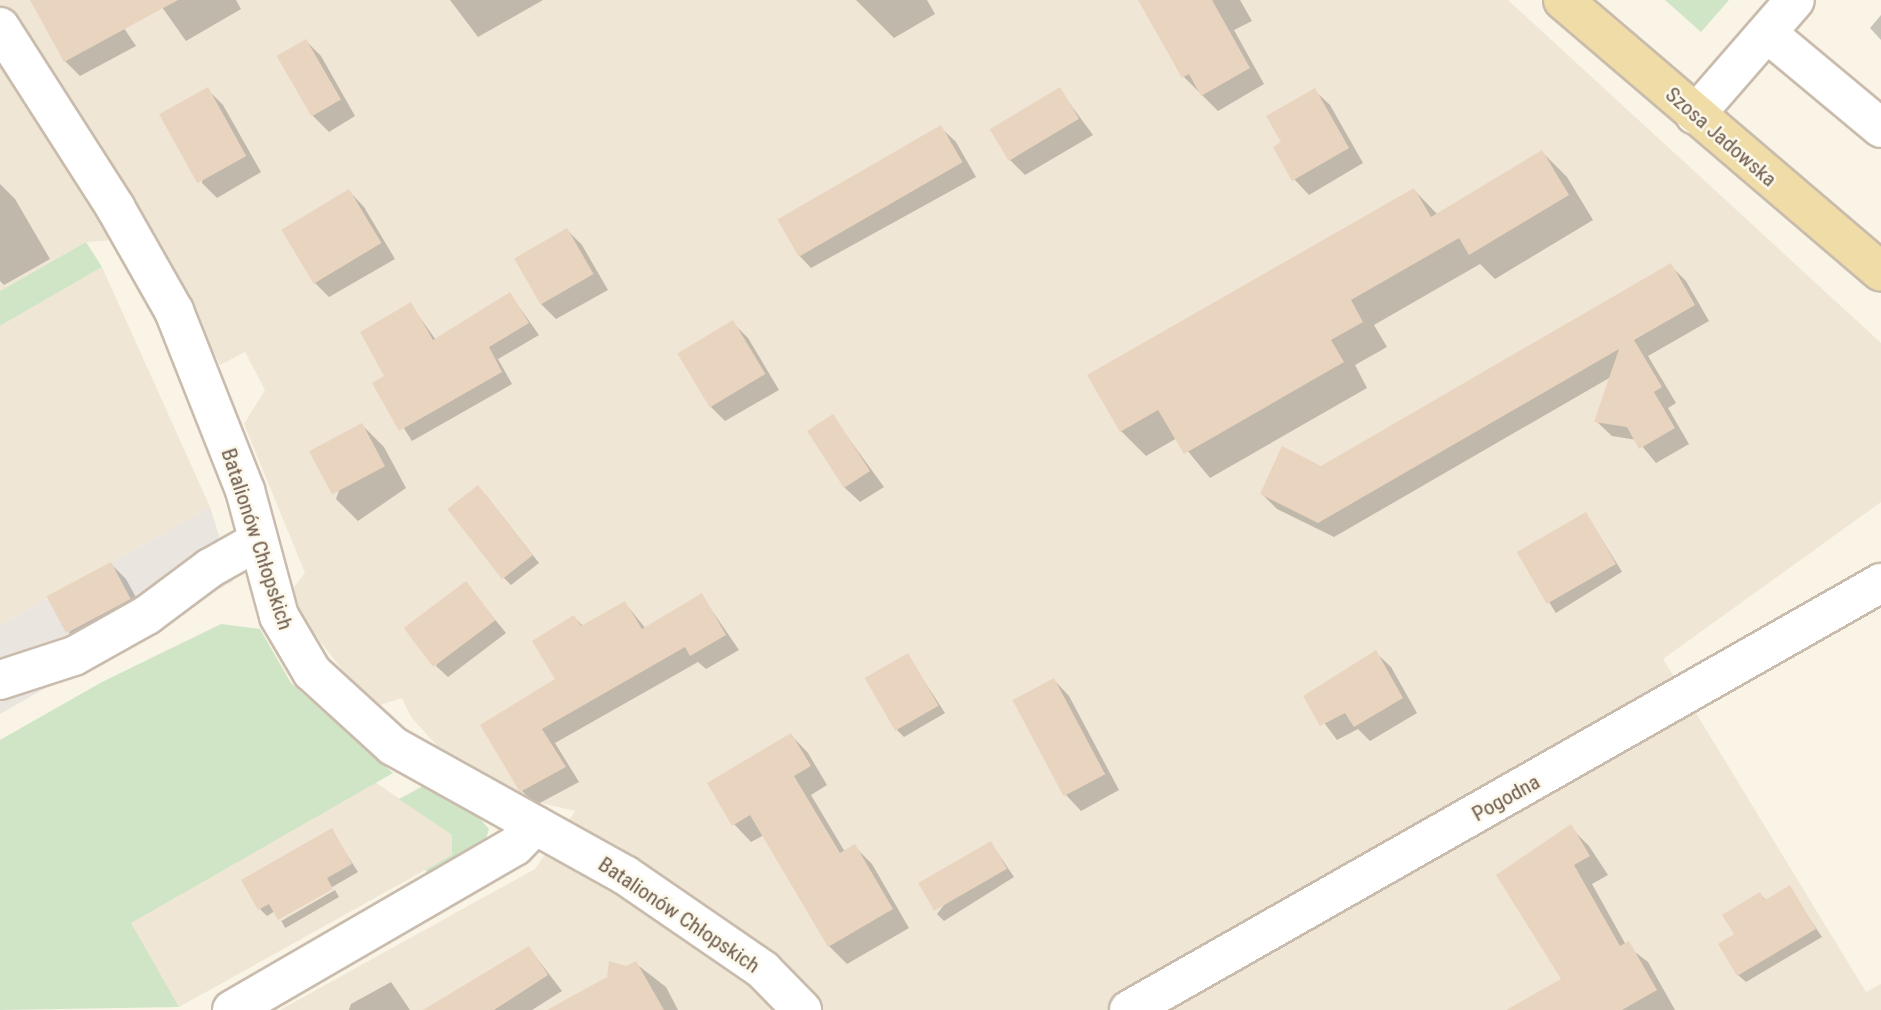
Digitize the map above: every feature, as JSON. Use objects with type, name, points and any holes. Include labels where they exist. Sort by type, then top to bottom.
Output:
[{"type":"main road","name":"Szosa Jadowska","points":[[1563,0],[1881,272]]},
{"type":"street","points":[[1695,115],[1795,0]]},
{"type":"street","name":"Batalionów Chłopskich","points":[[0,27],[115,206],[174,311],[245,490],[285,630],[334,696],[393,746],[625,875],[763,970],[802,1010]]},
{"type":"street","points":[[1767,33],[1881,128]]},
{"type":"street","points":[[0,680],[74,656],[147,615],[210,568],[258,541]]},
{"type":"street","name":"Pogodna","points":[[1129,1010],[1881,583]]},
{"type":"street","points":[[232,1010],[515,846],[535,825]]},
{"type":"shaded area","points":[[0,0],[1508,0],[1881,343],[1881,502],[1663,659],[1866,992],[1881,984],[1881,1010],[280,1010],[535,869],[575,811],[517,797],[441,750],[411,717],[402,698],[380,705],[346,675],[297,611],[289,593],[305,573],[244,424],[265,390],[245,352],[220,365],[156,237],[86,242],[0,291]]},
{"type":"shaded area","points":[[102,267],[210,507],[0,625],[0,326]]},
{"type":"shaded area","points":[[210,507],[233,581],[0,714],[0,625]]},
{"type":"shaded area","points":[[375,782],[452,835],[452,855],[179,1007],[130,923]]},
{"type":"green space","points":[[1665,0],[1729,0],[1701,32]]},
{"type":"green space","points":[[86,242],[102,267],[0,326],[0,291]]},
{"type":"green space","points":[[221,624],[260,629],[291,683],[393,773],[131,923],[179,1007],[0,1010],[0,740],[102,682]]},
{"type":"green space","points":[[423,786],[473,811],[489,829],[484,845],[432,876],[425,870],[452,855],[452,835],[399,799]]},
{"type":"building","points":[[30,0],[178,0],[64,62]]},
{"type":"building","points":[[1138,0],[1212,0],[1250,68],[1201,96],[1189,74],[1182,78]]},
{"type":"building","points":[[306,39],[341,100],[312,117],[277,56]]},
{"type":"building","points":[[208,87],[246,156],[197,183],[159,114]]},
{"type":"building","points":[[1060,87],[1079,119],[1009,161],[990,129]]},
{"type":"building","points":[[1315,88],[1349,148],[1292,181],[1273,147],[1281,142],[1266,116]]},
{"type":"building","points":[[941,125],[962,162],[799,257],[777,220]]},
{"type":"building","points":[[1542,150],[1569,195],[1469,255],[1459,238],[1351,300],[1363,322],[1331,340],[1344,362],[1184,454],[1158,410],[1120,432],[1087,375],[1414,188],[1431,217]]},
{"type":"building","points":[[349,189],[381,243],[314,284],[281,230]]},
{"type":"building","points":[[567,228],[594,274],[541,304],[514,258]]},
{"type":"building","points":[[1671,263],[1695,305],[1634,340],[1662,387],[1654,392],[1675,428],[1639,449],[1627,427],[1594,422],[1619,349],[1318,523],[1260,494],[1282,446],[1321,466]]},
{"type":"building","points":[[510,292],[529,323],[489,347],[502,372],[399,431],[372,383],[384,376],[360,332],[411,302],[433,340]]},
{"type":"building","points":[[733,320],[765,374],[710,407],[677,353]]},
{"type":"building","points":[[833,414],[870,471],[844,488],[807,431]]},
{"type":"building","points":[[362,423],[385,466],[332,494],[309,451]]},
{"type":"building","points":[[478,485],[533,555],[502,579],[447,509]]},
{"type":"building","points":[[1586,512],[1616,564],[1547,604],[1517,552]]},
{"type":"building","points":[[111,562],[131,599],[66,633],[47,596]]},
{"type":"building","points":[[466,581],[495,620],[433,667],[404,628]]},
{"type":"building","points":[[702,593],[726,635],[690,656],[685,647],[542,729],[566,767],[520,792],[480,725],[555,679],[532,641],[574,615],[581,626],[625,601],[642,629]]},
{"type":"building","points":[[1376,650],[1403,698],[1354,727],[1345,713],[1320,726],[1303,696]]},
{"type":"building","points":[[908,653],[938,706],[895,731],[865,678]]},
{"type":"building","points":[[1054,678],[1105,774],[1064,796],[1013,700]]},
{"type":"building","points":[[791,733],[811,766],[794,776],[840,853],[855,844],[893,909],[828,947],[750,815],[732,826],[707,783]]},
{"type":"building","points":[[1571,824],[1590,856],[1574,865],[1620,946],[1629,941],[1657,990],[1622,1010],[1506,1010],[1561,979],[1496,875]]},
{"type":"building","points":[[332,828],[352,864],[327,878],[333,889],[278,920],[269,904],[258,910],[241,880]]},
{"type":"building","points":[[991,841],[1007,869],[934,911],[918,883]]},
{"type":"building","points":[[1790,885],[1816,929],[1737,976],[1718,944],[1734,934],[1722,915],[1760,892],[1765,900]]},
{"type":"building","points":[[529,946],[548,975],[494,1010],[423,1010]]},
{"type":"building","points":[[609,961],[626,966],[636,961],[664,1010],[547,1010],[607,977]]}]
